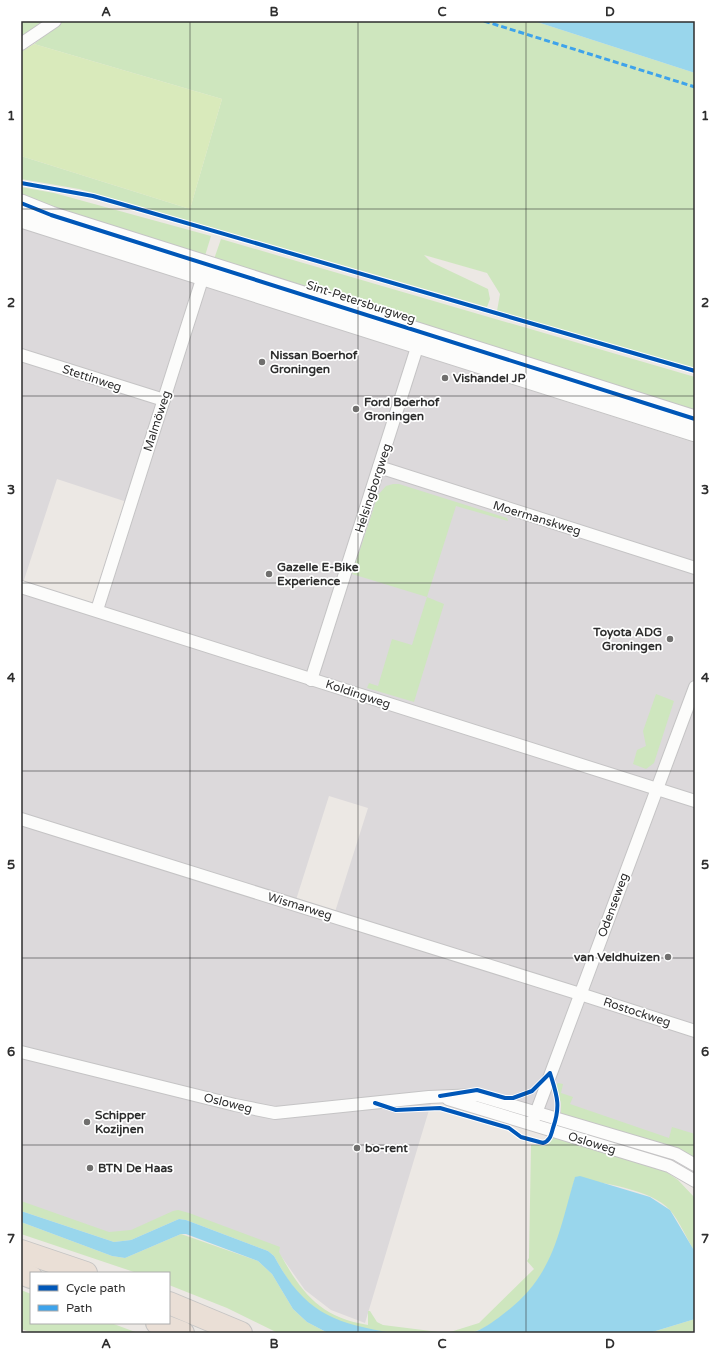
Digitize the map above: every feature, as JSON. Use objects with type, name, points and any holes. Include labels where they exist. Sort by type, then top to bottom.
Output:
[{"type":"highway","points":[[21,1251],[83,1272]]},
{"type":"highway","points":[[170,1303],[241,1333]]},
{"type":"highway","points":[[160,1324],[183,1333]]},
{"type":"street","points":[[21,44],[55,21]]},
{"type":"street","name":"Sint-Petersburgweg","points":[[21,203],[205,270]]},
{"type":"street","name":"Sint-Petersburgweg","points":[[21,219],[205,270],[420,338],[695,419]]},
{"type":"street","name":"Malmöweg","points":[[97,610],[205,270]]},
{"type":"street","name":"Sint-Petersburgweg","points":[[420,338],[695,433]]},
{"type":"street","name":"Helsingborgweg","points":[[311,680],[420,338]]},
{"type":"street","name":"Stettinweg","points":[[21,355],[164,400]]},
{"type":"street","name":"Moermanskweg","points":[[379,467],[695,568]]},
{"type":"street","name":"Koldingweg","points":[[21,587],[695,801]]},
{"type":"street","name":"Odenseweg","points":[[532,1124],[695,686]]},
{"type":"street","name":"Wismarweg","points":[[21,819],[580,994]]},
{"type":"street","name":"Rostockweg","points":[[580,994],[695,1031]]},
{"type":"street","name":"Osloweg","points":[[21,1052],[249,1108],[275,1113],[440,1096],[476,1094],[676,1154],[695,1165]]},
{"type":"street","name":"Osloweg","points":[[440,1096],[669,1166],[695,1182]]},
{"type":"shaded area","points":[[21,228],[695,443],[695,1165],[687,1174],[473,1103],[432,1100],[365,1323],[331,1310],[305,1290],[276,1249],[183,1212],[114,1237],[21,1204]],"holes":[[[57,479],[130,503],[96,606],[23,583]],[[329,796],[368,808],[334,915],[295,903]]]},
{"type":"green space","points":[[21,21],[46,21],[21,40]]},
{"type":"green space","points":[[63,21],[534,21],[695,73],[695,369],[497,311],[500,294],[487,273],[424,255],[431,262],[488,289],[490,299],[487,307],[79,189],[21,179],[21,156],[190,209],[222,99],[34,44]]},
{"type":"green space","points":[[34,44],[222,99],[190,209],[21,156],[21,52]]},
{"type":"green space","points":[[21,187],[54,193],[211,236],[204,259],[21,198]]},
{"type":"green space","points":[[221,239],[695,377],[695,411],[213,262]]},
{"type":"green space","points":[[399,484],[507,518],[508,521],[456,506],[427,597],[352,574],[378,495],[386,486]]},
{"type":"green space","points":[[427,597],[444,604],[414,702],[367,688],[369,683],[378,686],[392,639],[412,645]]},
{"type":"green space","points":[[656,694],[674,701],[654,763],[646,769],[633,764],[637,750],[646,746],[643,731]]},
{"type":"green space","points":[[558,1083],[563,1084],[561,1093],[573,1097],[570,1104],[669,1138],[672,1127],[695,1134],[695,1161],[561,1114],[561,1103],[556,1085]]},
{"type":"green space","points":[[555,1137],[665,1171],[678,1180],[695,1198],[695,1252],[674,1215],[662,1203],[639,1192],[626,1188],[575,1178],[560,1233],[550,1261],[535,1285],[507,1313],[482,1329],[466,1333],[447,1333],[479,1323],[534,1269],[527,1261],[529,1258],[531,1145],[543,1145]]},
{"type":"green space","points":[[21,1201],[109,1232],[131,1230],[173,1211],[178,1210],[189,1213],[280,1247],[279,1252],[295,1279],[304,1291],[324,1309],[337,1316],[368,1325],[368,1311],[370,1311],[377,1322],[383,1325],[447,1333],[380,1331],[364,1329],[333,1320],[319,1312],[305,1301],[288,1279],[274,1256],[268,1251],[186,1220],[179,1219],[131,1240],[114,1242],[21,1211]]},
{"type":"green space","points":[[21,1222],[112,1256],[125,1258],[181,1234],[258,1261],[272,1274],[293,1309],[307,1322],[328,1333],[278,1333],[227,1308],[170,1285],[170,1272],[134,1272],[21,1234]]},
{"type":"green space","points":[[21,1290],[30,1294],[30,1324],[114,1324],[138,1333],[34,1333],[21,1329]]},
{"type":"green space","points":[[695,1319],[695,1330],[688,1333],[649,1333]]},
{"type":"water","points":[[534,21],[695,21],[695,73]]},
{"type":"water","points":[[580,1176],[650,1197],[670,1210],[695,1252],[695,1319],[649,1333],[471,1333],[483,1328],[502,1315],[533,1285],[552,1253],[575,1177]]},
{"type":"water","points":[[21,1211],[114,1242],[131,1240],[179,1219],[186,1220],[268,1251],[274,1256],[285,1275],[297,1290],[322,1312],[353,1325],[393,1333],[328,1333],[307,1322],[293,1309],[272,1274],[258,1261],[186,1234],[181,1234],[125,1258],[112,1256],[21,1222]]},
{"type":"marked path","points":[[484,21],[695,87]]},
{"type":"cycle path","points":[[21,183],[93,196],[695,371]]},
{"type":"cycle path","points":[[21,203],[51,215],[695,419]]},
{"type":"cycle path","points":[[375,1103],[396,1110],[440,1108],[509,1128],[521,1137],[543,1143],[550,1137],[557,1113],[556,1094],[550,1073],[532,1091],[513,1098],[505,1098],[477,1090],[440,1096]]},
{"type":"place","name":"Nissan Boerhof Groningen","points":[[262,362]]},
{"type":"place","name":"Vishandel JP","points":[[445,378]]},
{"type":"place","name":"Ford Boerhof Groningen","points":[[356,409]]},
{"type":"place","name":"Gazelle E-Bike Experience","points":[[269,574]]},
{"type":"place","name":"Toyota ADG Groningen","points":[[670,639]]},
{"type":"place","name":"van Veldhuizen","points":[[668,957]]},
{"type":"place","name":"Schipper Kozijnen","points":[[87,1122]]},
{"type":"place","name":"bo-rent","points":[[357,1148]]},
{"type":"place","name":"BTN De Haas","points":[[90,1168]]}]
